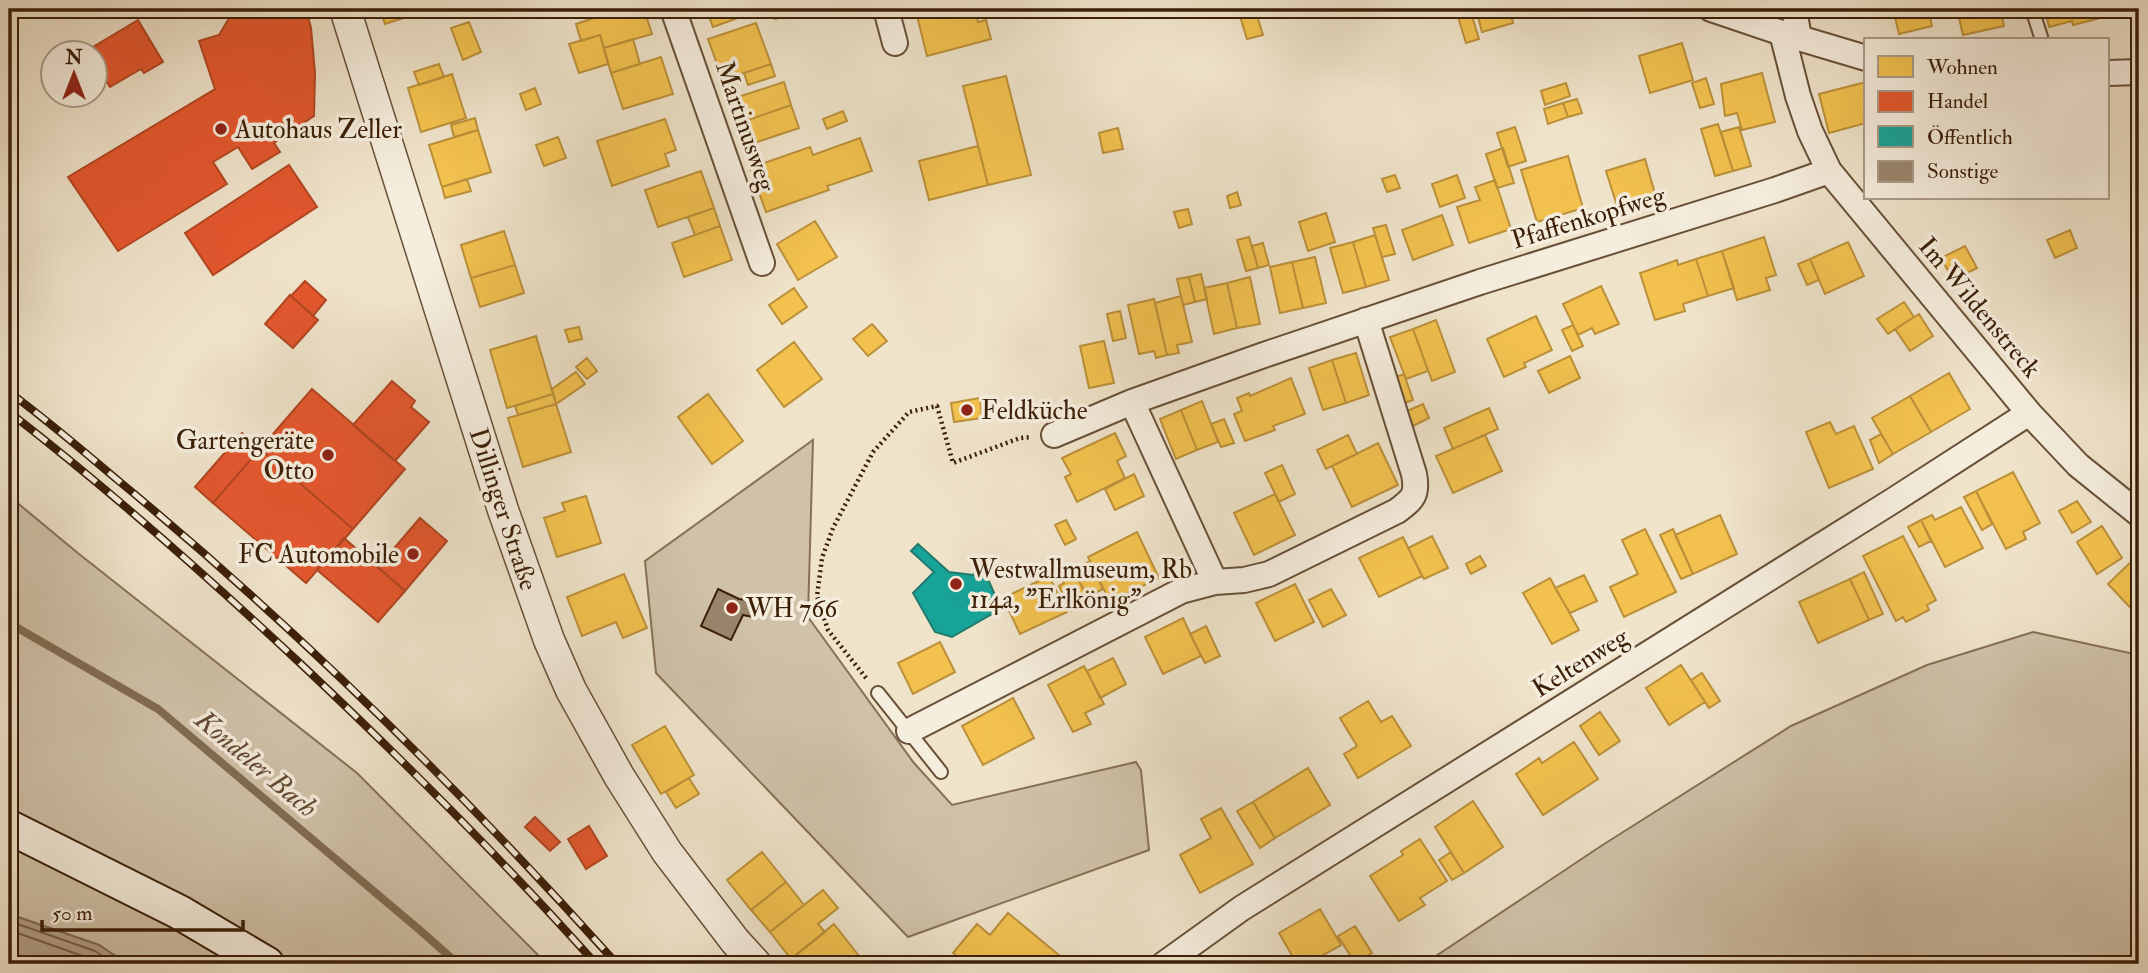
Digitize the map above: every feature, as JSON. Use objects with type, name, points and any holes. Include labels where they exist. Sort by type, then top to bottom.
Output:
[{"type":"main road","points":[[9,827],[179,912],[267,964]]},
{"type":"street","name":"Dillinger Straße","points":[[345,9],[503,510],[549,640],[571,690],[601,744],[667,852],[756,964]]},
{"type":"street","name":"Martinusweg","points":[[673,9],[762,263]]},
{"type":"street","points":[[886,9],[895,43]]},
{"type":"street","points":[[1711,9],[1864,57]]},
{"type":"street","name":"Im Wildenstreck","points":[[1794,9],[1791,36],[1798,96],[1810,131],[1829,171],[2029,414],[2078,465],[2139,514]]},
{"type":"street","points":[[2110,74],[2139,72]]},
{"type":"street","name":"Pfaffenkopfweg","points":[[1054,435],[1132,402],[1366,320],[1829,171]]},
{"type":"street","points":[[909,731],[1181,591],[1215,582],[1244,580],[1269,574],[1397,511],[1410,501],[1417,489],[1414,474],[1366,320]]},
{"type":"street","points":[[1132,402],[1215,582]]},
{"type":"street","name":"Keltenweg","points":[[1164,964],[1242,908],[2029,414]]},
{"type":"lane","points":[[2032,9],[2041,38]]},
{"type":"lane","points":[[878,693],[941,772]]},
{"type":"path","points":[[878,693],[828,631],[817,596],[822,558],[833,528],[873,452],[909,412],[937,406],[953,463],[1020,438],[1054,435]]},
{"type":"shaded area","points":[[813,440],[808,617],[914,763],[952,805],[1136,762],[1141,770],[1149,850],[908,937],[656,673],[645,561]]},
{"type":"shaded area","points":[[9,496],[357,773],[547,964],[127,964],[99,945],[9,914]]},
{"type":"shaded area","points":[[2033,632],[2139,655],[2139,964],[1424,964],[1601,846],[1791,726],[1927,665]]},
{"type":"water","points":[[9,914],[99,945],[127,964],[9,964]]},
{"type":"building: Wohnen","points":[[380,9],[428,9],[428,10],[385,24]]},
{"type":"building: Wohnen","points":[[608,9],[644,9],[652,34],[604,48],[600,35],[581,41],[576,24],[594,18],[593,14]]},
{"type":"building: Wohnen","points":[[694,9],[724,9],[697,18]]},
{"type":"building: Wohnen","points":[[734,9],[738,18],[713,27],[708,14]]},
{"type":"building: Wohnen","points":[[772,9],[798,9],[799,12],[775,19]]},
{"type":"building: Wohnen","points":[[946,9],[975,9],[978,22],[986,20],[991,39],[927,56],[917,16]]},
{"type":"building: Wohnen","points":[[1255,9],[1263,35],[1247,39],[1239,13]]},
{"type":"building: Wohnen","points":[[1476,9],[1510,9],[1513,23],[1482,32]]},
{"type":"building: Wohnen","points":[[1893,9],[1928,9],[1932,26],[1899,34]]},
{"type":"building: Wohnen","points":[[1957,9],[2000,9],[2004,26],[1963,35]]},
{"type":"building: Wohnen","points":[[2045,9],[2098,9],[2100,18],[2073,25],[2072,21],[2049,27]]},
{"type":"building: Wohnen","points":[[1471,13],[1479,39],[1466,43],[1458,17]]},
{"type":"building: Wohnen","points":[[469,22],[481,52],[463,60],[451,28]]},
{"type":"building: Wohnen","points":[[756,23],[771,64],[723,80],[708,39]]},
{"type":"building: Wohnen","points":[[600,35],[608,64],[579,73],[569,44]]},
{"type":"building: Wohnen","points":[[633,39],[640,64],[611,73],[604,48]]},
{"type":"building: Wohnen","points":[[1682,43],[1693,80],[1650,93],[1639,56]]},
{"type":"building: Wohnen","points":[[661,57],[673,94],[623,109],[611,73]]},
{"type":"building: Wohnen","points":[[439,64],[444,77],[419,85],[414,72]]},
{"type":"building: Wohnen","points":[[771,64],[775,76],[748,85],[744,73]]},
{"type":"building: Wohnen","points":[[1762,73],[1775,122],[1742,130],[1737,113],[1725,116],[1721,84]]},
{"type":"building: Wohnen","points":[[452,74],[466,118],[421,132],[408,88]]},
{"type":"building: Wohnen","points":[[1006,76],[1031,175],[988,185],[963,86]]},
{"type":"building: Wohnen","points":[[1706,78],[1714,104],[1700,108],[1692,83]]},
{"type":"building: Wohnen","points":[[784,82],[791,105],[740,123],[732,99]]},
{"type":"building: Wohnen","points":[[1566,83],[1570,96],[1545,105],[1541,91]]},
{"type":"building: Wohnen","points":[[1864,83],[1864,124],[1829,133],[1819,94]]},
{"type":"building: Wohnen","points":[[535,88],[541,104],[526,110],[520,94]]},
{"type":"building: Wohnen","points":[[1577,99],[1582,113],[1568,117],[1563,103]]},
{"type":"building: Wohnen","points":[[1563,103],[1568,117],[1548,124],[1544,109]]},
{"type":"building: Wohnen","points":[[791,105],[799,128],[748,145],[740,123]]},
{"type":"building: Wohnen","points":[[843,111],[847,121],[827,129],[823,119]]},
{"type":"building: Wohnen","points":[[475,118],[478,130],[454,137],[451,125]]},
{"type":"building: Wohnen","points":[[665,119],[676,150],[665,154],[669,166],[612,186],[597,141]]},
{"type":"building: Wohnen","points":[[1718,124],[1733,171],[1715,176],[1701,129]]},
{"type":"building: Wohnen","points":[[1515,127],[1526,161],[1508,167],[1497,133]]},
{"type":"building: Wohnen","points":[[1739,127],[1751,166],[1733,171],[1721,132]]},
{"type":"building: Wohnen","points":[[1118,128],[1123,149],[1103,153],[1099,133]]},
{"type":"building: Wohnen","points":[[478,130],[491,172],[442,187],[429,145]]},
{"type":"building: Wohnen","points":[[558,137],[566,158],[544,166],[536,145]]},
{"type":"building: Wohnen","points":[[860,138],[872,171],[827,186],[829,190],[766,212],[750,168],[810,147],[813,155]]},
{"type":"building: Wohnen","points":[[978,146],[988,185],[929,200],[919,161]]},
{"type":"building: Wohnen","points":[[1503,148],[1514,183],[1497,188],[1486,154]]},
{"type":"building: Wohnen","points":[[1568,156],[1583,208],[1537,222],[1521,170]]},
{"type":"building: Wohnen","points":[[1645,159],[1656,197],[1618,209],[1606,171]]},
{"type":"building: Wohnen","points":[[701,171],[714,208],[658,227],[645,190]]},
{"type":"building: Wohnen","points":[[1395,175],[1400,188],[1387,192],[1382,179]]},
{"type":"building: Wohnen","points":[[1457,175],[1465,198],[1440,207],[1432,184]]},
{"type":"building: Wohnen","points":[[467,179],[471,191],[445,198],[442,187]]},
{"type":"building: Wohnen","points":[[1495,180],[1511,229],[1469,243],[1457,207],[1480,200],[1475,187]]},
{"type":"building: Wohnen","points":[[1237,192],[1241,205],[1230,208],[1227,196]]},
{"type":"building: Wohnen","points":[[714,208],[720,226],[695,235],[688,217]]},
{"type":"building: Wohnen","points":[[1188,209],[1192,224],[1179,228],[1174,212]]},
{"type":"building: Wohnen","points":[[1326,213],[1335,242],[1308,251],[1299,222]]},
{"type":"building: Wohnen","points":[[1442,215],[1453,245],[1413,260],[1402,230]]},
{"type":"building: Wohnen","points":[[815,221],[837,257],[798,280],[777,244]]},
{"type":"building: Wohnen","points":[[1386,225],[1395,254],[1382,257],[1373,228]]},
{"type":"building: Wohnen","points":[[720,226],[732,260],[684,277],[672,243]]},
{"type":"building: Wohnen","points":[[2070,230],[2077,248],[2055,258],[2047,240]]},
{"type":"building: Wohnen","points":[[504,231],[515,265],[471,278],[461,245]]},
{"type":"building: Wohnen","points":[[1375,235],[1389,280],[1366,287],[1353,242]]},
{"type":"building: Wohnen","points":[[1249,237],[1258,268],[1246,271],[1237,240]]},
{"type":"building: Wohnen","points":[[1764,237],[1776,275],[1766,278],[1770,290],[1737,300],[1722,251]]},
{"type":"building: Wohnen","points":[[1353,242],[1366,287],[1343,293],[1330,248]]},
{"type":"building: Wohnen","points":[[1848,242],[1864,276],[1825,294],[1810,259]]},
{"type":"building: Wohnen","points":[[1263,243],[1269,265],[1258,268],[1252,246]]},
{"type":"building: Wohnen","points":[[1965,246],[1977,268],[1953,280],[1941,258]]},
{"type":"building: Wohnen","points":[[1722,251],[1734,288],[1708,296],[1696,259]]},
{"type":"building: Wohnen","points":[[1315,257],[1326,303],[1303,308],[1292,262]]},
{"type":"building: Wohnen","points":[[1696,259],[1708,296],[1683,304],[1685,311],[1655,320],[1640,273],[1677,260],[1678,265]]},
{"type":"building: Wohnen","points":[[1810,259],[1819,280],[1807,285],[1798,264]]},
{"type":"building: Wohnen","points":[[1292,262],[1303,308],[1280,313],[1270,267]]},
{"type":"building: Wohnen","points":[[515,265],[524,293],[480,307],[471,278]]},
{"type":"building: Wohnen","points":[[1201,274],[1207,299],[1195,302],[1189,277]]},
{"type":"building: Wohnen","points":[[1189,277],[1195,302],[1183,305],[1177,279]]},
{"type":"building: Wohnen","points":[[1250,277],[1260,324],[1237,328],[1227,283]]},
{"type":"building: Wohnen","points":[[1227,283],[1237,328],[1214,334],[1204,288]]},
{"type":"building: Wohnen","points":[[1601,286],[1619,324],[1595,334],[1592,328],[1578,335],[1563,304]]},
{"type":"building: Wohnen","points":[[794,288],[807,307],[782,324],[769,305]]},
{"type":"building: Wohnen","points":[[1181,296],[1192,342],[1177,345],[1179,353],[1167,355],[1155,303]]},
{"type":"building: Wohnen","points":[[1154,299],[1167,355],[1156,358],[1154,351],[1139,354],[1128,305]]},
{"type":"building: Wohnen","points":[[1904,302],[1914,317],[1888,334],[1877,319]]},
{"type":"building: Wohnen","points":[[1120,311],[1126,338],[1113,341],[1107,314]]},
{"type":"building: Wohnen","points":[[1919,314],[1933,336],[1910,351],[1895,329]]},
{"type":"building: Wohnen","points":[[1536,316],[1552,350],[1524,363],[1526,367],[1504,377],[1487,339]]},
{"type":"building: Wohnen","points":[[1436,320],[1455,372],[1432,381],[1413,329]]},
{"type":"building: Wohnen","points":[[872,324],[887,341],[868,356],[853,339]]},
{"type":"building: Wohnen","points":[[1573,325],[1583,346],[1572,351],[1562,330]]},
{"type":"building: Wohnen","points":[[579,327],[582,339],[569,342],[565,330]]},
{"type":"building: Wohnen","points":[[1413,329],[1428,371],[1406,379],[1390,337]]},
{"type":"building: Wohnen","points":[[536,336],[553,394],[507,408],[490,350]]},
{"type":"building: Wohnen","points":[[1104,341],[1114,383],[1089,388],[1080,346]]},
{"type":"building: Wohnen","points":[[794,342],[822,379],[784,407],[757,370]]},
{"type":"building: Wohnen","points":[[1356,353],[1369,395],[1346,403],[1332,360]]},
{"type":"building: Wohnen","points":[[1570,356],[1580,378],[1549,393],[1538,371]]},
{"type":"building: Wohnen","points":[[587,358],[597,371],[587,379],[576,367]]},
{"type":"building: Wohnen","points":[[1332,360],[1346,403],[1323,410],[1309,368]]},
{"type":"building: Wohnen","points":[[576,372],[585,384],[556,404],[552,389]]},
{"type":"building: Wohnen","points":[[1949,373],[1970,409],[1931,432],[1910,396]]},
{"type":"building: Wohnen","points":[[1404,374],[1413,400],[1402,404],[1393,378]]},
{"type":"building: Wohnen","points":[[1291,378],[1305,414],[1273,426],[1275,430],[1245,441],[1234,414],[1242,411],[1237,398],[1249,393],[1250,396]]},
{"type":"building: Wohnen","points":[[553,394],[556,404],[518,415],[515,406]]},
{"type":"building: Wohnen","points":[[708,394],[743,441],[712,464],[678,417]]},
{"type":"building: Wohnen","points":[[1910,396],[1931,432],[1893,454],[1872,418]]},
{"type":"building: Wohnen","name":"Feldküche","points":[[980,398],[982,418],[954,422],[951,403]]},
{"type":"building: Wohnen","points":[[1202,401],[1218,442],[1197,450],[1181,410]]},
{"type":"building: Wohnen","points":[[556,404],[571,452],[523,467],[508,418]]},
{"type":"building: Wohnen","points":[[1423,404],[1429,418],[1413,426],[1407,411]]},
{"type":"building: Wohnen","points":[[1489,408],[1498,429],[1453,449],[1444,428]]},
{"type":"building: Wohnen","points":[[1181,410],[1197,450],[1176,459],[1160,419]]},
{"type":"building: Wohnen","points":[[1224,419],[1234,443],[1221,447],[1211,424]]},
{"type":"building: Wohnen","points":[[1830,422],[1836,434],[1854,426],[1873,469],[1829,488],[1806,432]]},
{"type":"building: Wohnen","points":[[1115,433],[1126,456],[1117,461],[1125,478],[1077,502],[1065,477],[1071,474],[1062,458]]},
{"type":"building: Wohnen","points":[[1881,434],[1893,454],[1879,463],[1870,440]]},
{"type":"building: Wohnen","points":[[1348,435],[1357,454],[1326,469],[1317,450]]},
{"type":"building: Wohnen","points":[[1485,435],[1502,471],[1453,493],[1436,456]]},
{"type":"building: Wohnen","points":[[1378,443],[1398,485],[1352,507],[1332,466]]},
{"type":"building: Wohnen","points":[[1282,465],[1295,494],[1279,502],[1265,473]]},
{"type":"building: Wohnen","points":[[2013,472],[2040,523],[2023,532],[2026,539],[2006,549],[1976,491]]},
{"type":"building: Wohnen","points":[[1134,474],[1144,496],[1115,510],[1105,489]]},
{"type":"building: Wohnen","points":[[1976,491],[1992,524],[1982,530],[1964,497]]},
{"type":"building: Wohnen","points":[[1275,494],[1295,535],[1254,555],[1234,513]]},
{"type":"building: Wohnen","points":[[586,496],[601,543],[557,557],[544,518],[565,511],[562,503]]},
{"type":"building: Wohnen","points":[[2077,501],[2091,522],[2072,533],[2059,511]]},
{"type":"building: Wohnen","points":[[1961,507],[1983,548],[1945,567],[1921,520],[1932,515],[1935,520]]},
{"type":"building: Wohnen","points":[[1720,515],[1737,554],[1693,574],[1675,535]]},
{"type":"building: Wohnen","points":[[1066,520],[1076,539],[1065,545],[1055,525]]},
{"type":"building: Wohnen","points":[[1921,520],[1931,541],[1919,547],[1908,527]]},
{"type":"building: Wohnen","points":[[2102,526],[2122,558],[2097,574],[2077,542]]},
{"type":"building: Wohnen","points":[[1645,529],[1676,592],[1624,617],[1610,587],[1638,574],[1622,540]]},
{"type":"building: Wohnen","points":[[1673,529],[1693,574],[1681,579],[1660,535]]},
{"type":"building: Wohnen","points":[[1137,532],[1159,578],[1110,602],[1088,557]]},
{"type":"building: Wohnen","points":[[1432,536],[1448,568],[1424,579],[1408,548]]},
{"type":"building: Wohnen","points":[[1903,536],[1936,600],[1927,605],[1929,610],[1906,622],[1903,617],[1896,621],[1863,556]]},
{"type":"building: Wohnen","points":[[1403,537],[1422,576],[1379,597],[1359,558]]},
{"type":"building: Wohnen","points":[[2139,554],[2139,617],[2108,584]]},
{"type":"building: Wohnen","points":[[1480,556],[1486,566],[1471,574],[1466,564]]},
{"type":"building: Wohnen","points":[[1090,561],[1103,589],[1087,597],[1073,569]]},
{"type":"building: Wohnen","points":[[1073,569],[1090,602],[1071,611],[1059,586],[1064,583],[1060,575]]},
{"type":"building: Wohnen","points":[[1864,572],[1883,614],[1869,620],[1850,579]]},
{"type":"building: Wohnen","points":[[624,574],[647,628],[623,638],[616,622],[582,636],[567,597]]},
{"type":"building: Wohnen","points":[[1584,575],[1597,601],[1570,613],[1555,588]]},
{"type":"building: Wohnen","points":[[1049,576],[1067,612],[1020,634],[1003,598]]},
{"type":"building: Wohnen","points":[[1550,578],[1579,630],[1552,644],[1523,593]]},
{"type":"building: Wohnen","points":[[1850,579],[1869,620],[1818,643],[1799,602]]},
{"type":"building: Wohnen","points":[[1295,584],[1314,622],[1275,641],[1256,603]]},
{"type":"building: Wohnen","points":[[1331,589],[1346,615],[1323,627],[1309,600]]},
{"type":"building: Wohnen","points":[[1183,618],[1201,656],[1163,674],[1145,637]]},
{"type":"building: Wohnen","points":[[1206,626],[1220,656],[1205,663],[1190,634]]},
{"type":"building: Wohnen","points":[[940,642],[955,672],[913,694],[898,663]]},
{"type":"building: Wohnen","points":[[1113,658],[1126,684],[1100,698],[1087,671]]},
{"type":"building: Wohnen","points":[[1681,665],[1705,702],[1669,725],[1646,688]]},
{"type":"building: Wohnen","points":[[1084,666],[1104,704],[1085,713],[1091,724],[1073,732],[1048,685]]},
{"type":"building: Wohnen","points":[[1702,673],[1720,701],[1709,708],[1691,680]]},
{"type":"building: Wohnen","points":[[1013,698],[1034,738],[983,765],[962,726]]},
{"type":"building: Wohnen","points":[[1368,701],[1381,722],[1392,716],[1411,746],[1358,778],[1344,754],[1357,746],[1340,718]]},
{"type":"building: Wohnen","points":[[1600,712],[1620,741],[1599,755],[1580,726]]},
{"type":"building: Wohnen","points":[[665,726],[694,775],[661,794],[632,745]]},
{"type":"building: Wohnen","points":[[1574,742],[1598,779],[1543,815],[1516,774],[1539,758],[1542,763]]},
{"type":"building: Wohnen","points":[[1308,768],[1330,805],[1275,838],[1253,802]]},
{"type":"building: Wohnen","points":[[689,778],[699,794],[676,808],[666,792]]},
{"type":"building: Wohnen","points":[[1473,801],[1503,847],[1464,873],[1435,827]]},
{"type":"building: Wohnen","points":[[1253,802],[1275,838],[1260,848],[1237,811]]},
{"type":"building: Wohnen","points":[[1221,808],[1253,864],[1200,893],[1180,855],[1211,838],[1201,819]]},
{"type":"building: Wohnen","points":[[1420,839],[1447,881],[1420,898],[1425,905],[1399,921],[1370,876],[1403,855],[1401,851]]},
{"type":"building: Wohnen","points":[[762,852],[786,882],[751,910],[727,880]]},
{"type":"building: Wohnen","points":[[1451,852],[1464,873],[1452,880],[1439,860]]},
{"type":"building: Wohnen","points":[[786,882],[804,905],[770,932],[751,910]]},
{"type":"building: Wohnen","points":[[823,890],[838,908],[818,924],[825,932],[791,959],[770,932]]},
{"type":"building: Wohnen","points":[[1320,909],[1341,945],[1307,964],[1297,964],[1279,933]]},
{"type":"building: Wohnen","points":[[1008,913],[1059,955],[1051,964],[966,964],[953,953],[977,924],[990,935]]},
{"type":"building: Wohnen","points":[[834,924],[859,956],[849,964],[795,964],[791,959]]},
{"type":"building: Wohnen","points":[[1355,926],[1372,953],[1355,963],[1338,936]]},
{"type":"building: Handel","name":"Autohaus Zeller","points":[[306,9],[311,28],[315,73],[314,116],[274,143],[280,152],[252,169],[238,147],[213,162],[227,184],[118,251],[68,177],[215,89],[199,41],[219,35],[234,10]]},
{"type":"building: Handel","points":[[138,20],[163,62],[144,73],[141,69],[110,87],[108,38]]},
{"type":"building: Handel","points":[[289,165],[317,207],[213,275],[185,233]]},
{"type":"building: Handel","points":[[305,281],[326,300],[313,316],[291,296]]},
{"type":"building: Handel","points":[[290,295],[318,320],[293,348],[265,324]]},
{"type":"building: Handel","points":[[392,381],[415,401],[411,407],[429,422],[395,461],[353,425]]},
{"type":"building: Handel","name":"Gartengeräte Otto","points":[[312,389],[405,469],[353,529],[260,449]]},
{"type":"building: Handel","points":[[242,433],[260,449],[213,503],[195,487]]},
{"type":"building: Handel","points":[[260,449],[353,529],[306,583],[213,503]]},
{"type":"building: Handel","name":"FC Automobile","points":[[420,518],[447,541],[405,591],[378,567]]},
{"type":"building: Handel","points":[[344,538],[405,591],[378,622],[317,570]]},
{"type":"building: Handel","points":[[535,817],[560,842],[550,851],[525,827]]},
{"type":"building: Handel","points":[[589,826],[607,856],[586,869],[568,839]]},
{"type":"building: Öffentlich","name":"Westwallmuseum, Rb 114a, \"Erlkönig\"","points":[[918,544],[949,572],[973,575],[981,564],[996,597],[992,614],[952,637],[935,632],[913,593],[934,572],[911,551]]},
{"type":"building: Sonstige","name":"WH 766","points":[[718,589],[739,599],[754,601],[753,617],[743,615],[731,640],[701,626]]},
{"type":"waterway","name":"Kondeler Bach","points":[[9,623],[158,709],[458,964]]},
{"type":"railway","points":[[9,392],[186,538],[315,654],[439,775],[617,964]]},
{"type":"railway","points":[[9,412],[85,472],[158,535],[302,665],[452,811],[596,964]]},
{"type":"place","name":"Autohaus Zeller","points":[[221,129]]},
{"type":"place","name":"Feldküche","points":[[967,410]]},
{"type":"place","name":"Gartengeräte Otto","points":[[328,455]]},
{"type":"place","name":"FC Automobile","points":[[413,554]]},
{"type":"place","name":"Westwallmuseum, Rb 114a, \"Erlkönig\"","points":[[956,584]]},
{"type":"place","name":"WH 766","points":[[732,608]]}]
